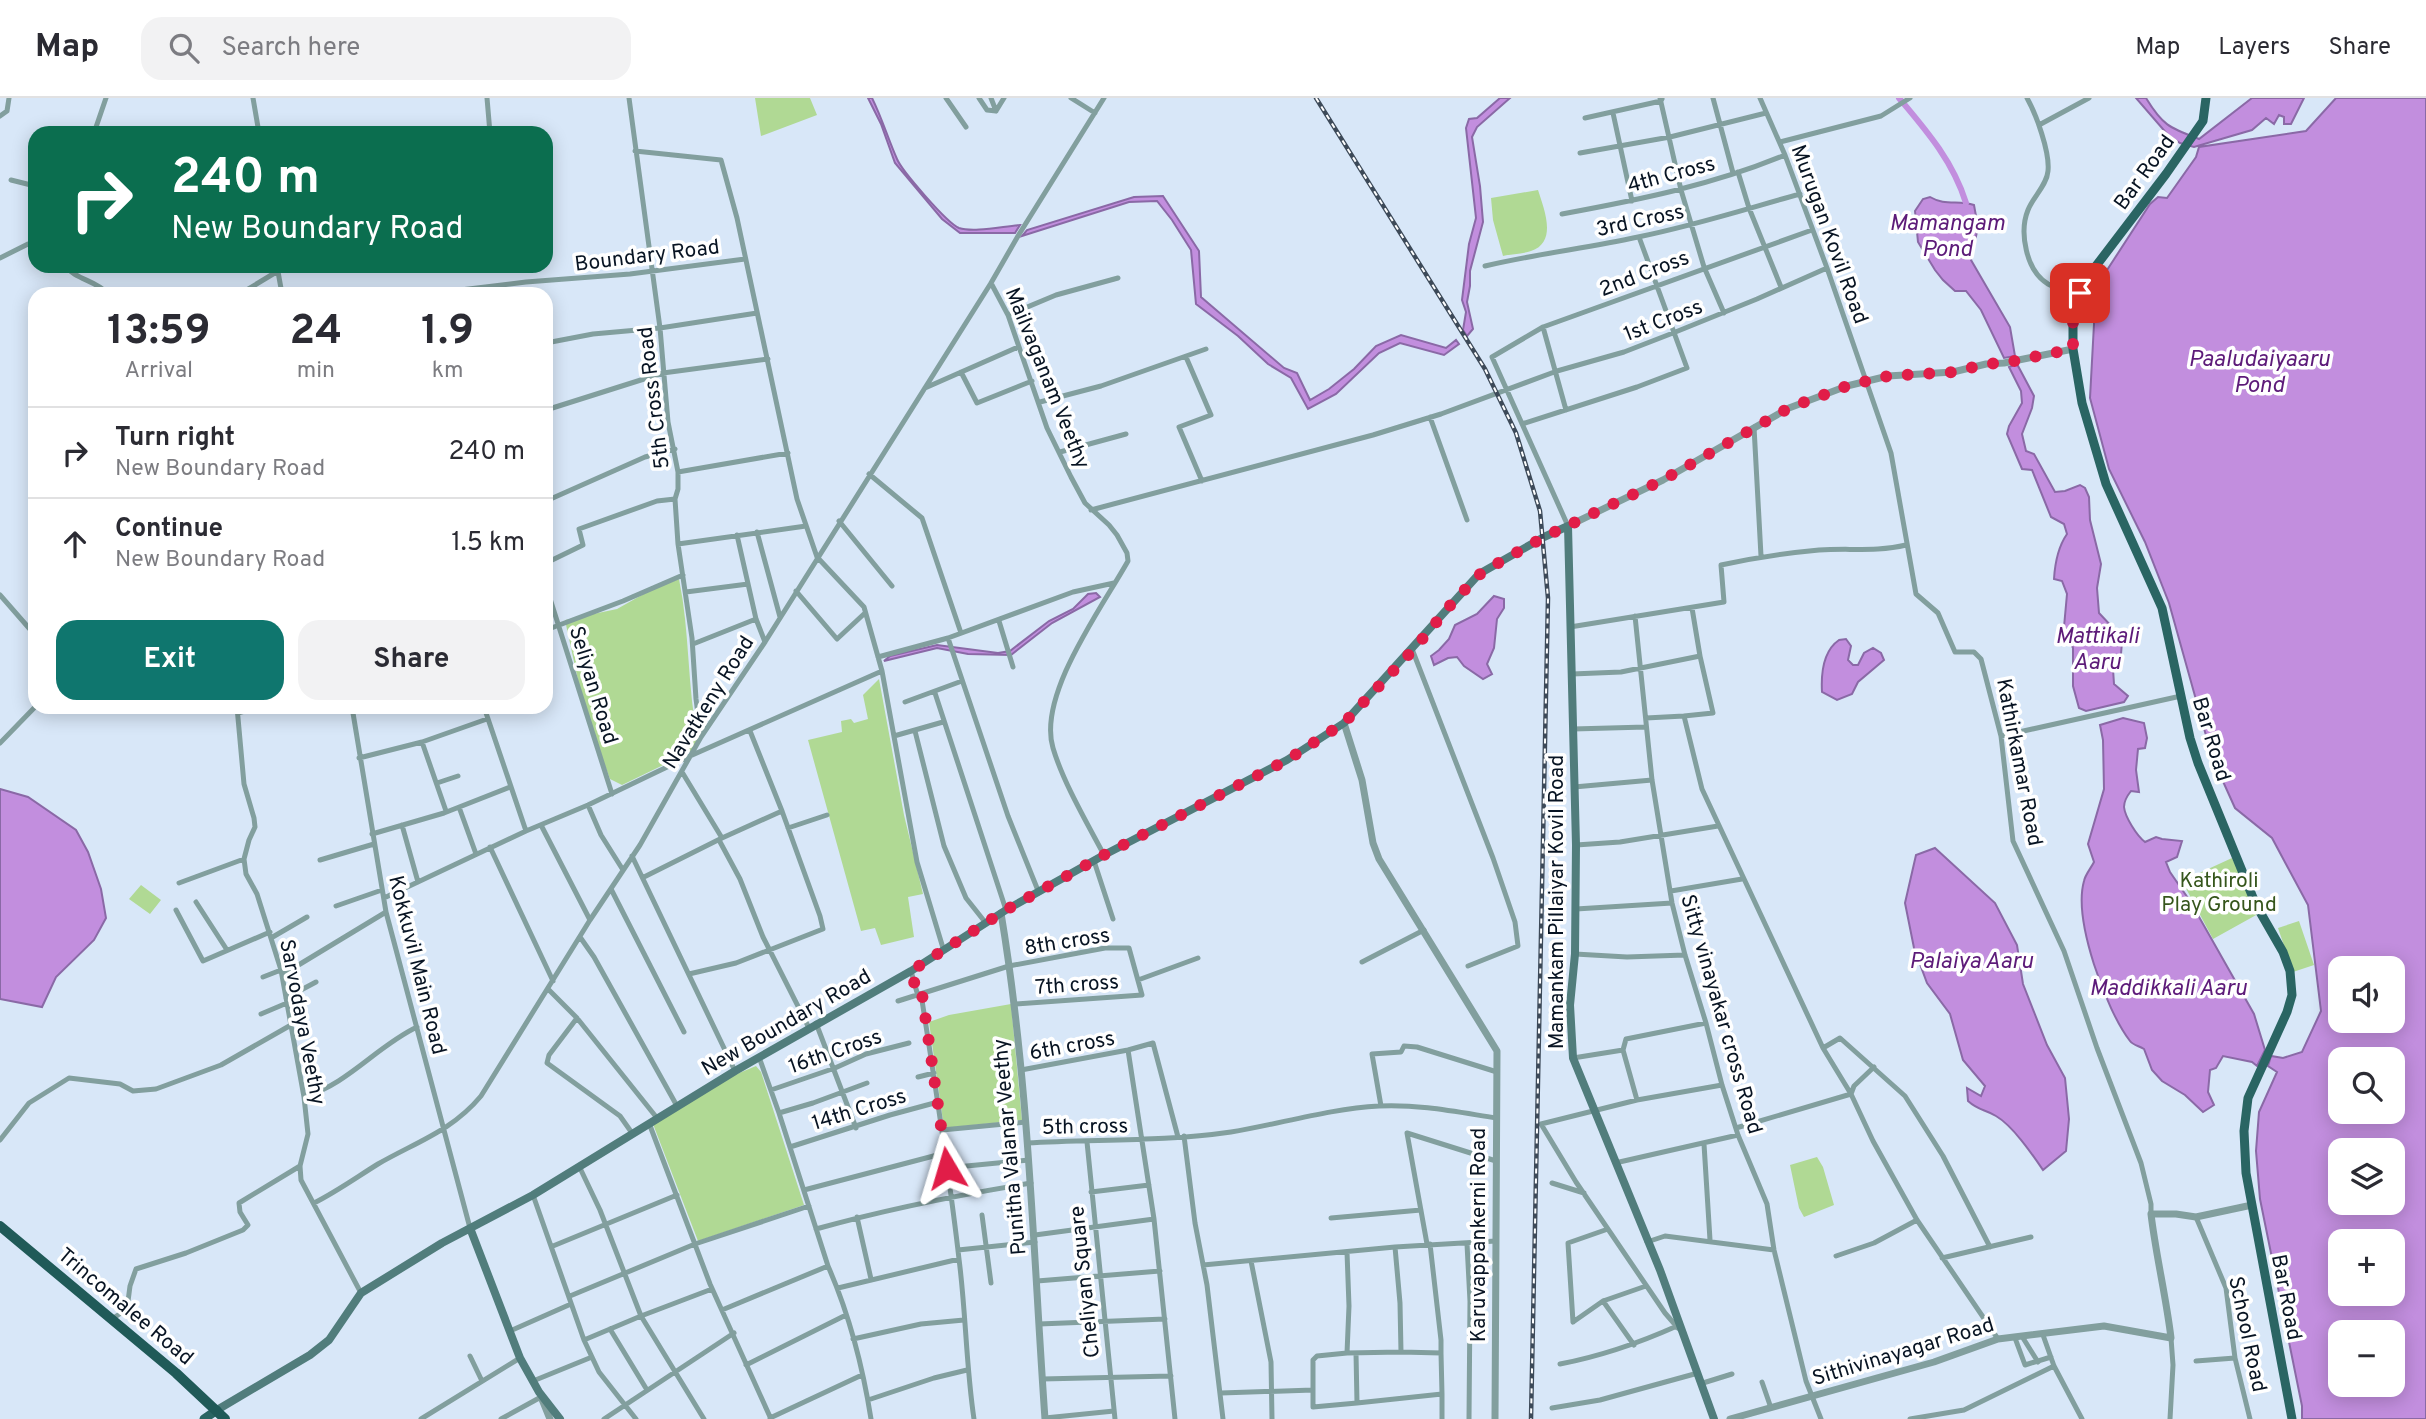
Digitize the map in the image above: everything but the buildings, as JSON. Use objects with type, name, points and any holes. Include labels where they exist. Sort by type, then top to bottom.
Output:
[{"type":"highway","name":"Trincomalee Road","points":[[0,1226],[112,1319],[225,1419]]},
{"type":"main road","name":"Bar Road","points":[[2206,98],[2203,121],[2083,283],[2073,315],[2073,349],[2082,404],[2106,484],[2162,608],[2198,763],[2256,905],[2283,952],[2290,971],[2292,995],[2248,1098],[2244,1131],[2246,1173],[2292,1419]]},
{"type":"main road","name":"Mamankam Pillaiyar Kovil Road","points":[[1568,526],[1576,845],[1576,954],[1570,1005],[1573,1058],[1660,1270],[1714,1419]]},
{"type":"main road","name":"New Boundary Road","points":[[217,1410],[310,1355],[329,1340],[361,1293],[470,1228],[533,1195],[735,1071],[911,971],[985,922],[1104,855],[1287,760],[1344,723],[1479,575],[1568,526]]},
{"type":"main road","points":[[470,1228],[520,1358],[540,1394],[559,1419]]},
{"type":"main road","points":[[204,1419],[217,1410]]},
{"type":"street","points":[[0,116],[7,111],[9,98]]},
{"type":"street","points":[[96,126],[106,98]]},
{"type":"street","points":[[253,98],[258,126]]},
{"type":"street","points":[[487,98],[490,126]]},
{"type":"street","name":"5th Cross Road","points":[[629,98],[660,328],[668,422],[678,472],[675,499],[678,544],[693,644],[701,737]]},
{"type":"street","points":[[946,98],[966,127]]},
{"type":"street","points":[[979,98],[988,110],[996,111]]},
{"type":"street","points":[[991,98],[996,111]]},
{"type":"street","points":[[996,111],[1004,98]]},
{"type":"street","points":[[1072,98],[1095,113]]},
{"type":"street","name":"Navatkeny Road","points":[[314,1203],[379,1164],[434,1136],[466,1114],[481,1096],[632,856],[701,737],[765,642],[1104,98]]},
{"type":"street","points":[[1713,98],[1736,172],[1763,247],[1781,287]]},
{"type":"street","name":"Murugan Kovil Road","points":[[1760,98],[1800,194],[1866,382]]},
{"type":"street","points":[[2027,98],[2039,125],[2048,173],[2027,211],[2024,225],[2025,244],[2031,265],[2047,283],[2080,293]]},
{"type":"street","points":[[2039,125],[2090,98]]},
{"type":"street","points":[[1585,118],[1661,99],[1681,190],[1704,267],[1724,313]]},
{"type":"street","points":[[1780,142],[1881,116],[1908,99]]},
{"type":"street","points":[[1613,113],[1632,201]]},
{"type":"street","points":[[1580,153],[1670,137],[1766,113]]},
{"type":"street","points":[[635,151],[721,160],[768,359],[797,499],[817,557],[863,607],[865,613],[882,671],[917,862],[943,948]]},
{"type":"street","name":"4th Cross","points":[[1562,214],[1681,190],[1754,168],[1785,155]]},
{"type":"street","points":[[11,180],[28,184]]},
{"type":"street","name":"3rd Cross","points":[[1485,266],[1692,225],[1800,194]]},
{"type":"street","name":"2nd Cross","points":[[1506,390],[1492,356],[1543,327],[1812,230]]},
{"type":"street","points":[[1522,424],[1687,368],[1639,237]]},
{"type":"street","points":[[0,258],[28,244]]},
{"type":"street","name":"Boundary Road","points":[[493,287],[745,259]]},
{"type":"street","name":"1st Cross","points":[[1091,510],[1373,435],[1430,417],[1556,371],[1624,352],[1673,334],[1827,268]]},
{"type":"street","points":[[72,273],[101,287]]},
{"type":"street","points":[[250,287],[271,273]]},
{"type":"street","points":[[1008,315],[1056,295],[1118,278]]},
{"type":"street","name":"Mailvaganam Veethy","points":[[991,283],[1008,315],[1047,428],[1085,503],[1109,525],[1127,553],[1128,561],[1095,614],[1063,677],[1050,730],[1052,746],[1062,770],[1104,855]]},
{"type":"street","points":[[553,342],[757,313]]},
{"type":"street","points":[[1543,327],[1566,410]]},
{"type":"street","points":[[925,388],[1018,347]]},
{"type":"street","points":[[1040,402],[1101,386],[1206,349]]},
{"type":"street","name":"New Boundary Road","points":[[1568,526],[1663,480],[1789,408],[1888,376],[1953,372],[2073,349]]},
{"type":"street","points":[[1186,357],[1211,415],[1179,427],[1202,481]]},
{"type":"street","points":[[553,408],[663,373],[768,359]]},
{"type":"street","points":[[961,372],[976,403],[1032,381]]},
{"type":"street","name":"Kathirkamar Road","points":[[1866,382],[1891,453],[1916,594],[1938,613],[1955,652],[1975,652],[1981,659],[2001,736],[2013,841],[2064,951],[2096,1048],[2141,1163],[2151,1204],[2171,1338],[2173,1365],[2169,1419]]},
{"type":"street","points":[[1506,390],[1568,526]]},
{"type":"street","points":[[1430,417],[1467,520]]},
{"type":"street","points":[[1754,427],[1761,556]]},
{"type":"street","points":[[1060,452],[1126,434]]},
{"type":"street","points":[[553,498],[645,457],[675,449]]},
{"type":"street","points":[[678,472],[788,453]]},
{"type":"street","points":[[869,474],[922,518],[961,633]]},
{"type":"street","points":[[553,560],[583,545],[579,529],[657,501],[675,499]]},
{"type":"street","points":[[839,521],[892,586]]},
{"type":"street","points":[[678,544],[806,526]]},
{"type":"street","points":[[757,532],[780,617]]},
{"type":"street","points":[[737,535],[756,619],[765,642]]},
{"type":"street","points":[[1570,627],[1724,602],[1721,565],[1761,556],[1820,550],[1890,549],[1906,545]]},
{"type":"street","points":[[553,627],[683,575]]},
{"type":"street","points":[[878,657],[999,621],[1073,592],[1114,583]]},
{"type":"street","points":[[686,592],[748,584]]},
{"type":"street","points":[[796,591],[837,639],[865,613]]},
{"type":"street","points":[[0,595],[28,627]]},
{"type":"street","name":"Seliyan Road","points":[[553,607],[612,793]]},
{"type":"street","points":[[1646,718],[1713,713],[1692,608]]},
{"type":"street","name":"Sitty vinayakar cross Road","points":[[1635,616],[1652,780],[1672,903],[1722,1085],[1738,1135],[1767,1204],[1774,1250],[1806,1381],[1821,1419]]},
{"type":"street","points":[[693,644],[756,619]]},
{"type":"street","points":[[999,621],[1013,667]]},
{"type":"street","points":[[948,638],[1008,816],[1038,893]]},
{"type":"street","points":[[1412,649],[1515,922],[1518,946],[1468,966]]},
{"type":"street","points":[[1572,674],[1621,673],[1700,656]]},
{"type":"street","points":[[384,898],[690,756],[882,671]]},
{"type":"street","points":[[905,702],[962,681]]},
{"type":"street","points":[[935,693],[1003,912]]},
{"type":"street","points":[[2001,736],[2181,696]]},
{"type":"street","points":[[0,743],[28,714]]},
{"type":"street","points":[[179,883],[244,859],[248,840],[255,827],[244,785],[238,714]]},
{"type":"street","name":"Kokkuvil Main Road","points":[[353,714],[386,912],[470,1228]]},
{"type":"street","points":[[486,714],[526,831]]},
{"type":"street","points":[[1684,716],[1702,789],[1823,1048],[1851,1094],[1879,1152],[1917,1220],[1998,1339]]},
{"type":"street","points":[[359,758],[422,742],[487,719]]},
{"type":"street","points":[[894,736],[943,722]]},
{"type":"street","points":[[1344,723],[1362,780],[1376,850],[1424,930],[1362,962]]},
{"type":"street","points":[[1573,729],[1646,727]]},
{"type":"street","points":[[689,974],[736,963],[823,929],[782,811],[750,731]]},
{"type":"street","points":[[915,731],[944,846],[966,898],[985,922]]},
{"type":"street","points":[[422,742],[446,811]]},
{"type":"street","points":[[682,772],[720,839],[771,950],[835,1068],[856,1128]]},
{"type":"street","points":[[437,783],[458,776]]},
{"type":"street","points":[[1574,787],[1652,780]]},
{"type":"street","points":[[372,834],[459,807],[510,787]]},
{"type":"street","points":[[588,805],[601,835],[623,870]]},
{"type":"street","points":[[459,807],[476,854]]},
{"type":"street","points":[[644,877],[782,811]]},
{"type":"street","points":[[788,828],[827,815]]},
{"type":"street","points":[[402,825],[418,881]]},
{"type":"street","points":[[541,825],[590,920]]},
{"type":"street","points":[[1576,845],[1620,842],[1718,826]]},
{"type":"street","points":[[320,860],[374,844]]},
{"type":"street","points":[[491,848],[553,981]]},
{"type":"street","points":[[632,856],[735,1071]]},
{"type":"street","name":"Sarvodaya Veethy","points":[[244,859],[246,874],[257,894],[271,935],[287,1001],[308,1134],[300,1166]]},
{"type":"street","points":[[1094,861],[1113,919]]},
{"type":"street","points":[[1671,891],[1742,879]]},
{"type":"street","points":[[611,889],[684,1032]]},
{"type":"street","points":[[336,906],[382,890]]},
{"type":"street","points":[[196,902],[227,950]]},
{"type":"street","points":[[1576,909],[1672,903]]},
{"type":"street","points":[[176,910],[203,961],[271,935],[307,917]]},
{"type":"street","points":[[263,977],[281,972],[386,912]]},
{"type":"street","name":"Punitha Valanar Veethy","points":[[1003,912],[1026,1122],[1045,1419]]},
{"type":"street","name":"Karuvappankerni Road","points":[[1424,930],[1497,1051],[1495,1419]]},
{"type":"street","points":[[580,937],[594,957],[677,1106]]},
{"type":"street","name":"8th cross","points":[[898,1001],[1009,966],[1105,948],[1129,947],[1138,980]]},
{"type":"street","points":[[1576,954],[1627,957],[1685,955]]},
{"type":"street","points":[[1138,980],[1198,958]]},
{"type":"street","points":[[911,971],[920,995],[934,1073],[958,1250],[967,1370],[974,1419]]},
{"type":"street","name":"7th cross","points":[[1015,1004],[1142,995],[1138,980]]},
{"type":"street","points":[[261,1014],[316,982]]},
{"type":"street","points":[[548,989],[577,1018],[653,1120],[712,1289],[770,1419],[862,1375]]},
{"type":"street","points":[[577,1018],[549,1055],[547,1063],[620,1116],[632,1133]]},
{"type":"street","points":[[1636,1100],[1623,1050],[1626,1040],[1706,1023]]},
{"type":"street","points":[[0,1140],[29,1103],[69,1078],[120,1084],[134,1091],[156,1089],[221,1065],[291,1025]]},
{"type":"street","points":[[304,1097],[326,1088],[358,1068],[394,1039],[417,1027]]},
{"type":"street","points":[[1823,1048],[1839,1038],[1905,1096],[1943,1156],[1990,1247]]},
{"type":"street","name":"16th Cross","points":[[771,1090],[835,1068],[866,1054],[909,1043]]},
{"type":"street","name":"6th cross","points":[[1021,1070],[1153,1043],[1181,1137]]},
{"type":"street","points":[[1381,1106],[1372,1054],[1401,1052],[1404,1046],[1417,1047],[1497,1072]]},
{"type":"street","points":[[1128,1050],[1154,1219],[1175,1419]]},
{"type":"street","points":[[1573,1058],[1623,1050]]},
{"type":"street","points":[[759,1057],[828,1266],[838,1288],[871,1419]]},
{"type":"street","points":[[1851,1094],[1854,1086],[1874,1068]]},
{"type":"street","points":[[918,1077],[934,1073]]},
{"type":"street","points":[[779,1113],[867,1083]]},
{"type":"street","points":[[1560,1364],[1594,1358],[1680,1329],[1646,1286],[1548,1139],[1541,1124],[1636,1100],[1722,1085]]},
{"type":"street","points":[[1736,1128],[1851,1094]]},
{"type":"street","name":"14th Cross","points":[[790,1147],[938,1102]]},
{"type":"street","name":"5th cross","points":[[1027,1143],[1143,1141],[1229,1132],[1312,1115],[1381,1106],[1434,1108],[1496,1118]]},
{"type":"street","points":[[942,1130],[1026,1122]]},
{"type":"street","points":[[1443,1419],[1441,1340],[1429,1244],[1407,1133],[1496,1161]]},
{"type":"street","points":[[1615,1163],[1738,1135]]},
{"type":"street","points":[[1181,1137],[1203,1265],[1223,1419]]},
{"type":"street","name":"Cheliyan Square","points":[[1087,1142],[1115,1419]]},
{"type":"street","points":[[1703,1144],[1710,1240]]},
{"type":"street","points":[[804,1190],[945,1153]]},
{"type":"street","points":[[947,1168],[1029,1160]]},
{"type":"street","points":[[112,1319],[127,1309],[130,1286],[136,1269],[243,1230],[248,1225],[240,1212],[239,1203],[300,1166],[301,1180],[361,1293]]},
{"type":"street","points":[[579,1166],[606,1225],[641,1316],[704,1419]]},
{"type":"street","points":[[816,1229],[950,1196],[1031,1183]]},
{"type":"street","points":[[1552,1183],[1584,1193]]},
{"type":"street","points":[[1091,1192],[1149,1185]]},
{"type":"street","points":[[533,1195],[584,1340],[599,1372],[636,1419]]},
{"type":"street","points":[[553,1246],[677,1195]]},
{"type":"street","points":[[2151,1214],[2176,1213],[2196,1217],[2252,1205]]},
{"type":"street","points":[[570,1296],[695,1244],[809,1206]]},
{"type":"street","points":[[1331,1218],[1421,1210]]},
{"type":"street","points":[[982,1215],[991,1283]]},
{"type":"street","points":[[857,1217],[871,1279]]},
{"type":"street","name":"School Road","points":[[2196,1217],[2226,1288],[2235,1358],[2250,1419]]},
{"type":"street","points":[[958,1250],[1154,1219]]},
{"type":"street","points":[[1836,1256],[1874,1243],[1917,1220]]},
{"type":"street","points":[[1608,1229],[1568,1243],[1573,1322],[1603,1301],[1646,1286]]},
{"type":"street","points":[[1647,1242],[1665,1236],[1774,1250]]},
{"type":"street","points":[[1942,1258],[2031,1237]]},
{"type":"street","points":[[1203,1265],[1429,1244],[1496,1241]]},
{"type":"street","points":[[1467,1244],[1470,1301],[1469,1419]]},
{"type":"street","points":[[1395,1247],[1401,1352]]},
{"type":"street","points":[[1347,1252],[1347,1353]]},
{"type":"street","points":[[838,1288],[959,1259]]},
{"type":"street","points":[[1251,1261],[1270,1362],[1272,1419]]},
{"type":"street","points":[[722,1310],[828,1266]]},
{"type":"street","points":[[1037,1281],[1160,1270]]},
{"type":"street","points":[[584,1340],[712,1289]]},
{"type":"street","points":[[1603,1301],[1634,1345]]},
{"type":"street","points":[[510,1331],[571,1304]]},
{"type":"street","points":[[746,1365],[846,1315]]},
{"type":"street","points":[[1039,1324],[1165,1319]]},
{"type":"street","points":[[853,1339],[921,1324],[964,1321]]},
{"type":"street","name":"Sithivinayagar Road","points":[[1730,1419],[1934,1362],[1998,1339],[2104,1326],[2171,1338]]},
{"type":"street","points":[[610,1329],[647,1390]]},
{"type":"street","points":[[604,1419],[675,1370],[734,1334]]},
{"type":"street","points":[[2043,1335],[2054,1366],[2082,1419]]},
{"type":"street","points":[[2019,1338],[2025,1365],[2051,1357]]},
{"type":"street","points":[[2019,1338],[2038,1362]]},
{"type":"street","points":[[1441,1353],[1347,1353],[1317,1356],[1313,1360],[1313,1407],[1442,1394]]},
{"type":"street","points":[[1356,1353],[1357,1403]]},
{"type":"street","points":[[470,1356],[482,1381]]},
{"type":"street","points":[[533,1381],[592,1356]]},
{"type":"street","points":[[421,1419],[520,1358]]},
{"type":"street","points":[[2196,1361],[2235,1358]]},
{"type":"street","points":[[1910,1419],[1964,1410],[2054,1366]]},
{"type":"street","points":[[868,1400],[967,1370]]},
{"type":"street","points":[[1552,1408],[1600,1399],[1699,1373]]},
{"type":"street","points":[[1703,1383],[1732,1374]]},
{"type":"street","points":[[1042,1379],[1171,1376]]},
{"type":"street","points":[[1762,1382],[1771,1408]]},
{"type":"street","points":[[1221,1392],[1313,1390]]},
{"type":"street","points":[[501,1419],[540,1394],[550,1419]]},
{"type":"street","points":[[1045,1419],[1115,1411]]},
{"type":"green space","points":[[755,98],[810,98],[817,115],[761,136]]},
{"type":"green space","points":[[1538,190],[1547,224],[1544,240],[1539,247],[1531,251],[1503,256],[1493,220],[1491,198]]},
{"type":"green space","points":[[679,579],[698,740],[692,750],[684,755],[622,785],[610,779],[584,708],[565,620],[617,609],[649,591]]},
{"type":"green space","points":[[879,679],[904,815],[923,894],[908,897],[914,937],[881,945],[875,928],[861,931],[808,740],[842,732],[841,721],[851,719],[854,723],[868,719],[863,695]]},
{"type":"green space","name":"Kathiroli Play Ground","points":[[2232,858],[2258,914],[2213,939],[2182,881]]},
{"type":"green space","points":[[141,885],[161,900],[150,914],[129,899]]},
{"type":"green space","points":[[2299,921],[2314,965],[2293,972],[2278,928]]},
{"type":"green space","points":[[1011,1004],[1022,1120],[944,1128],[929,1022],[949,1015]]},
{"type":"green space","points":[[756,1066],[761,1072],[804,1205],[698,1241],[653,1124],[732,1076]]},
{"type":"green space","points":[[1817,1157],[1823,1167],[1834,1205],[1804,1217],[1799,1208],[1790,1165]]},
{"type":"water","points":[[868,98],[872,98],[901,165],[945,217],[959,228],[965,229],[981,230],[1020,225],[1015,233],[960,233],[942,219],[895,163]]},
{"type":"water","points":[[1500,98],[1510,98],[1477,127],[1472,137],[1483,222],[1470,271],[1467,302],[1473,329],[1467,336],[1463,330],[1466,312],[1462,300],[1469,244],[1476,218],[1466,128],[1469,119],[1477,118]]},
{"type":"water","points":[[2136,98],[2146,98],[2157,115],[2168,125],[2199,139],[2252,98],[2304,98],[2291,124],[2284,124],[2284,117],[2279,115],[2274,124],[2266,118],[2252,130],[2194,147],[2180,143],[2168,135]]},
{"type":"water","name":"Paaludaiyaaru Pond","points":[[2336,98],[2426,98],[2426,1419],[2302,1419],[2302,1406],[2260,1199],[2256,1151],[2259,1112],[2277,1072],[2268,1066],[2271,1056],[2283,1058],[2302,1052],[2321,1011],[2308,905],[2272,838],[2235,808],[2212,757],[2169,603],[2145,542],[2109,469],[2090,398],[2096,287],[2150,204],[2158,197],[2167,198],[2196,157],[2199,147],[2306,131]]},
{"type":"water","points":[[1163,196],[1199,251],[1201,297],[1284,368],[1297,373],[1310,400],[1354,369],[1376,346],[1401,335],[1446,348],[1456,340],[1459,344],[1444,355],[1400,343],[1379,353],[1336,394],[1308,409],[1291,378],[1268,364],[1238,336],[1196,304],[1191,250],[1157,201],[1129,202],[1022,236],[1027,230],[1134,197]]},
{"type":"water","name":"Mamangam Pond","points":[[1930,197],[1974,205],[1978,227],[1971,260],[2010,327],[2015,356],[2004,358],[1981,310],[1966,291],[1955,291],[1943,280],[1918,242],[1915,211],[1923,199]]},
{"type":"water","name":"Mattikali Aaru","points":[[2017,364],[2034,396],[2022,434],[2026,451],[2034,454],[2055,492],[2080,485],[2085,488],[2089,497],[2090,520],[2101,564],[2097,588],[2099,613],[2116,631],[2122,642],[2121,654],[2113,669],[2114,684],[2128,696],[2124,702],[2086,711],[2079,708],[2073,686],[2073,648],[2064,627],[2067,594],[2062,581],[2054,579],[2057,555],[2067,534],[2064,524],[2051,517],[2032,470],[2022,469],[2007,434],[2022,403],[2021,391],[2009,367]]},
{"type":"water","points":[[1096,593],[1100,597],[1052,623],[1011,655],[968,654],[937,648],[884,661],[890,656],[937,645],[998,653],[1010,651],[1049,621],[1073,609],[1088,594]]},
{"type":"water","points":[[1494,596],[1504,599],[1504,608],[1497,619],[1494,648],[1487,664],[1492,674],[1483,679],[1464,666],[1457,657],[1434,665],[1431,656],[1449,639],[1455,625],[1477,614]]},
{"type":"water","points":[[1846,639],[1851,646],[1848,660],[1853,665],[1858,665],[1864,653],[1873,648],[1881,653],[1884,660],[1858,682],[1852,694],[1837,700],[1822,692],[1823,671],[1829,650],[1839,640]]},
{"type":"water","name":"Maddikkali Aaru","points":[[2123,718],[2144,723],[2147,738],[2145,748],[2138,749],[2136,770],[2139,792],[2131,791],[2126,799],[2124,807],[2127,816],[2145,842],[2156,837],[2182,841],[2177,857],[2166,862],[2254,1014],[2265,1050],[2257,1066],[2252,1062],[2223,1056],[2216,1068],[2210,1070],[2208,1092],[2214,1105],[2203,1112],[2185,1095],[2162,1081],[2152,1070],[2144,1049],[2130,1041],[2111,1008],[2087,941],[2082,898],[2085,879],[2094,862],[2088,844],[2104,789],[2100,725]]},
{"type":"water","points":[[0,789],[28,797],[76,830],[88,852],[101,889],[106,918],[94,940],[56,977],[42,1007],[0,999]]},
{"type":"water","name":"Palaiya Aaru","points":[[1935,848],[1995,903],[2017,945],[2023,984],[2047,1045],[2065,1078],[2069,1119],[2066,1151],[2043,1170],[2009,1126],[1968,1101],[1967,1088],[1981,1096],[1985,1086],[1963,1060],[1950,1014],[1927,983],[1914,948],[1905,903],[1916,855]]},
{"type":"waterway","points":[[1899,98],[1929,134],[1946,160],[1966,203]]},
{"type":"railway","points":[[1316,98],[1485,369],[1516,433],[1540,511],[1548,598],[1531,1419]]},
{"type":"route","points":[[947,1168],[922,994],[918,996],[911,971],[1006,910],[1104,855],[1287,760],[1344,723],[1414,649],[1453,602],[1486,570],[1544,537],[1663,480],[1789,408],[1847,386],[1888,376],[1953,372],[2073,349],[2073,315],[2080,293]]}]
